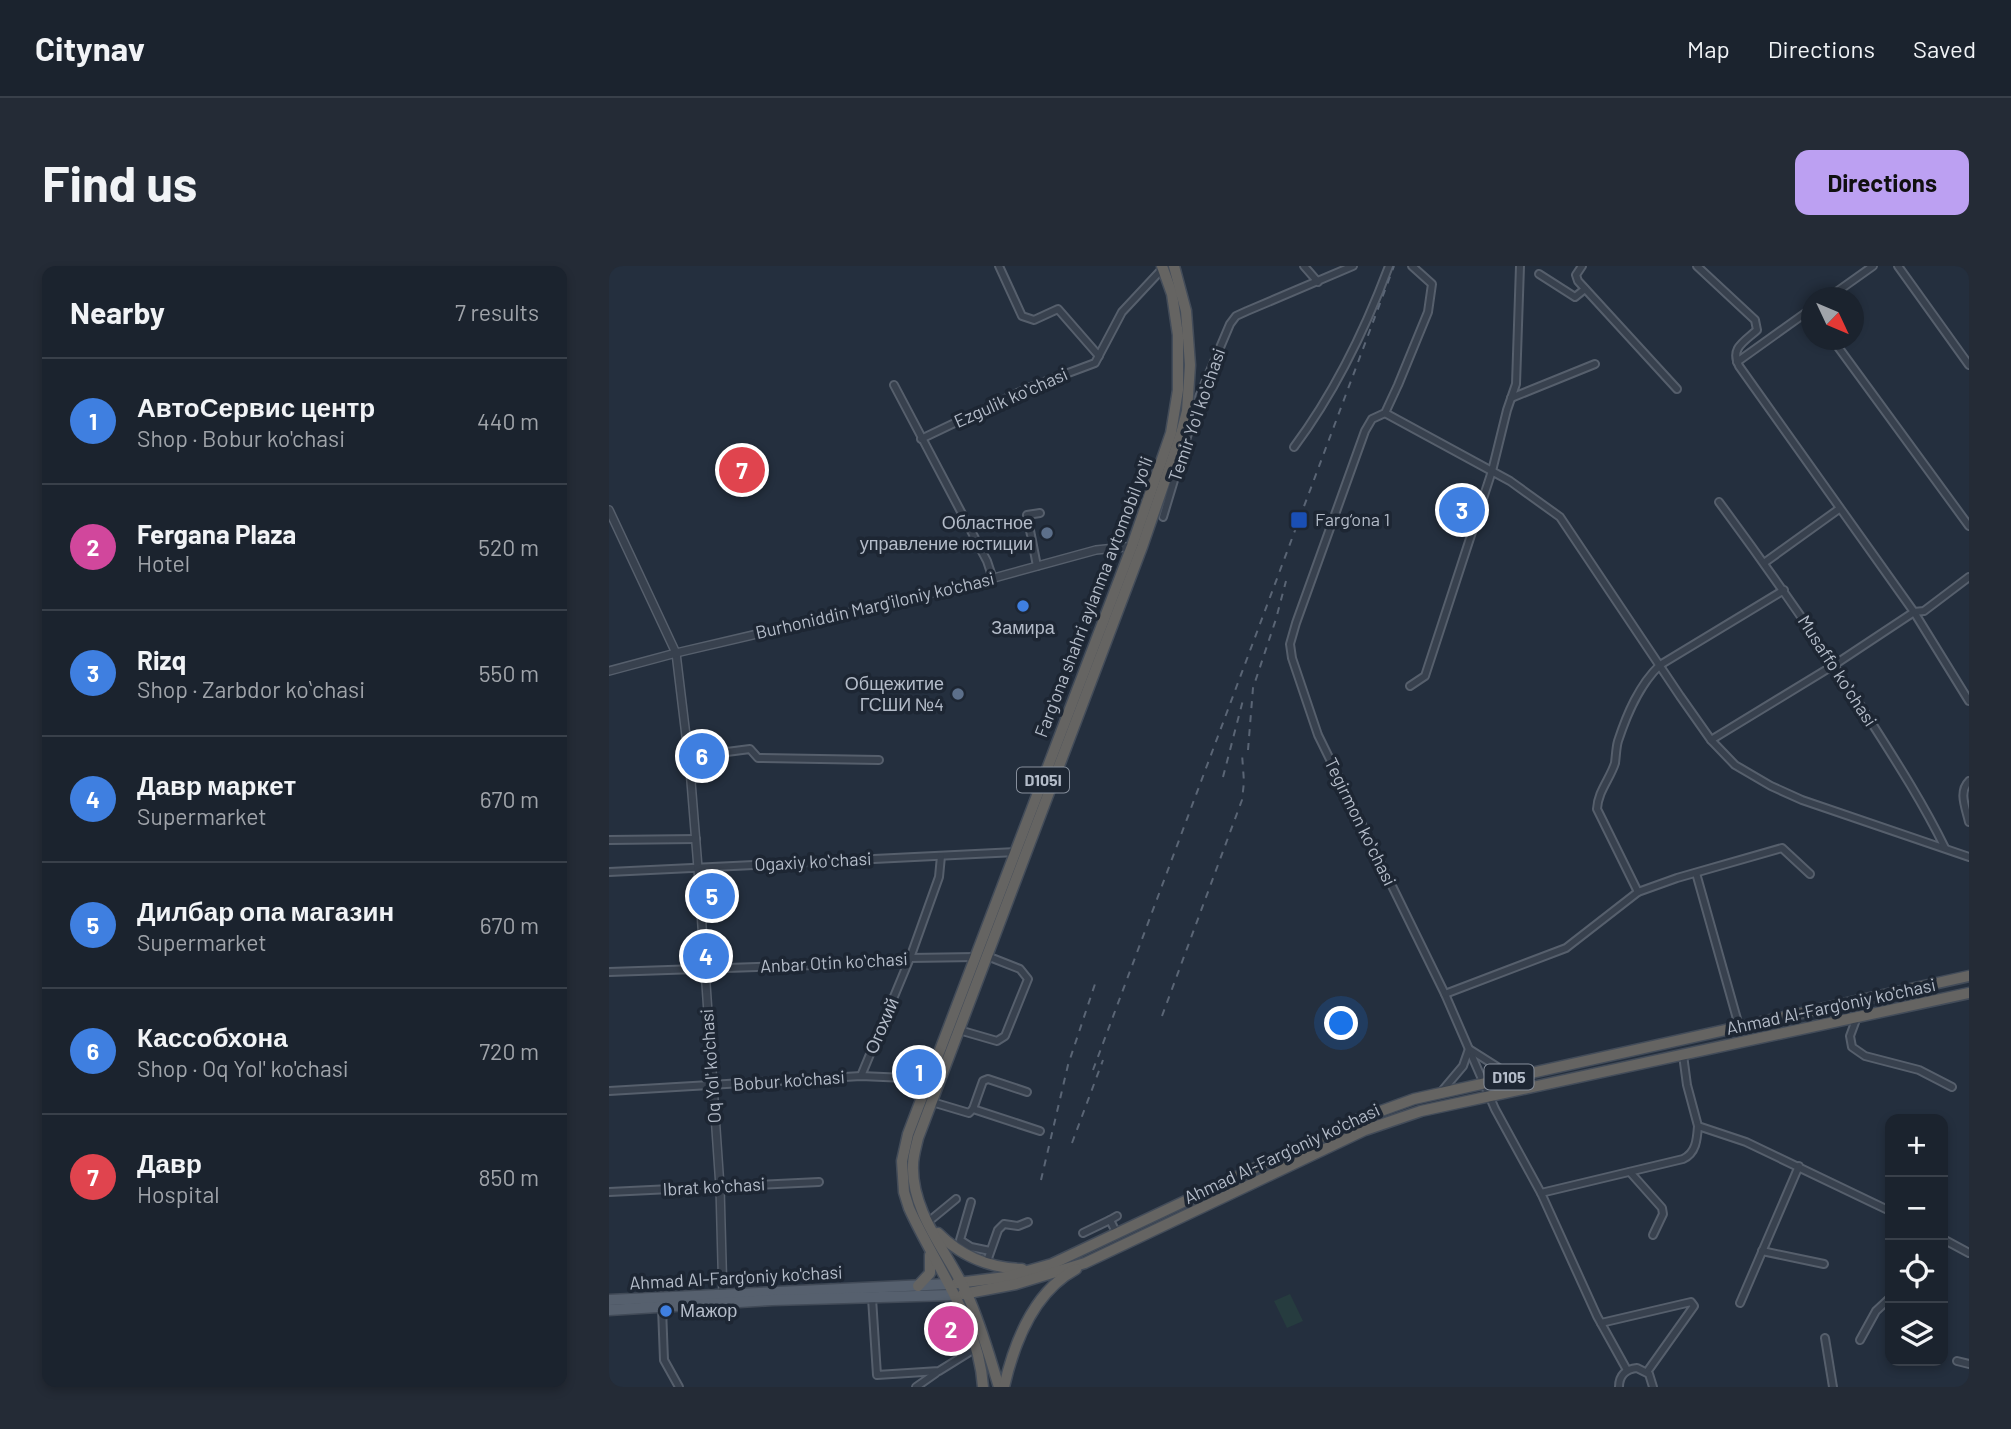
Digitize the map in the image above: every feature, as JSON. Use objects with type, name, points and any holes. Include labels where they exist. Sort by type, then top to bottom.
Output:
[{"type":"highway","name":"Fargʻona shahri aylanma avtomobil yoʻli","points":[[983,1387],[976,1348],[969,1328],[909,1208],[904,1192],[902,1161],[908,1134],[928,1079],[1172,464],[1187,411],[1190,365],[1186,311],[1174,266]]},
{"type":"highway","name":"Fargʻona shahri aylanma avtomobil yoʻli","points":[[1001,1387],[981,1325],[962,1283],[928,1223],[917,1194],[913,1163],[918,1138],[1137,547],[1168,442],[1178,390],[1176,316],[1163,267]]},
{"type":"highway","name":"Ahmad Al-Farg'oniy ko'chasi","points":[[962,1283],[1036,1269],[1074,1255],[1359,1119],[1414,1099],[1969,976]]},
{"type":"highway","name":"Ahmad Al-Farg'oniy ko'chasi","points":[[953,1295],[1016,1284],[1085,1263],[1365,1130],[1421,1111],[1969,993]]},
{"type":"highway","points":[[928,1223],[957,1250],[986,1264],[1036,1269]]},
{"type":"highway","points":[[918,1286],[930,1273],[930,1251]]},
{"type":"highway","points":[[1001,1387],[1014,1349],[1034,1310],[1069,1272],[1085,1263]]},
{"type":"highway","name":"D105","points":[[948,1284],[962,1283]]},
{"type":"main road","points":[[928,1079],[940,1081]]},
{"type":"main road","name":"Ahmad Al-Farg'oniy ko'chasi","points":[[609,1310],[662,1308],[723,1298],[948,1284]]},
{"type":"main road","name":"Ahmad Al-Farg'oniy ko'chasi","points":[[609,1300],[953,1295]]},
{"type":"street","points":[[999,266],[1022,316],[1034,320],[1058,309],[1099,356],[1108,334],[1122,312],[1163,267]]},
{"type":"street","points":[[1304,266],[1318,282]]},
{"type":"street","name":"Temir Yoʻl koʻchasi","points":[[1163,517],[1199,397],[1230,324],[1236,316],[1353,266]]},
{"type":"street","points":[[1294,447],[1321,411],[1339,377],[1372,312],[1389,266]]},
{"type":"street","name":"Tegirmon koʻchasi","points":[[1412,266],[1432,284],[1432,295],[1417,344],[1385,413],[1372,419],[1365,431],[1296,623],[1290,644],[1291,651],[1318,735],[1445,994],[1511,1140],[1541,1193],[1601,1323],[1627,1370]]},
{"type":"street","points":[[1410,686],[1425,676],[1492,471],[1516,384],[1520,266]]},
{"type":"street","points":[[1582,266],[1576,278],[1677,389]]},
{"type":"street","points":[[1696,266],[1755,320],[1756,330],[1736,350],[1737,362],[1914,612],[1969,701]]},
{"type":"street","points":[[1843,287],[1873,266]]},
{"type":"street","points":[[1898,266],[1969,365]]},
{"type":"street","points":[[1539,274],[1575,297],[1585,289]]},
{"type":"street","points":[[1737,362],[1801,317]]},
{"type":"street","points":[[1840,350],[1969,526]]},
{"type":"street","name":"Ezgulik koʻchasi","points":[[921,439],[1028,388],[1095,363],[1099,356]]},
{"type":"street","points":[[1511,398],[1595,364]]},
{"type":"street","points":[[894,385],[993,579]]},
{"type":"street","points":[[1385,413],[1492,471],[1560,517],[1711,740],[1734,765],[1771,786],[1866,823],[1969,857]]},
{"type":"street","name":"Musaffo koʻchasi","points":[[1719,502],[1784,590],[1834,665],[1922,802],[1945,848]]},
{"type":"street","points":[[1764,563],[1839,509]]},
{"type":"street","name":"Oq Yol' ko'chasi","points":[[609,510],[676,653],[696,839],[720,1187],[723,1298]]},
{"type":"street","points":[[1037,566],[1027,515],[1040,513]]},
{"type":"street","name":"Burhoniddin Marg'iloniy ko'chasi","points":[[609,671],[993,579],[1096,550],[1137,547]]},
{"type":"street","points":[[1711,740],[1834,665],[1914,612],[1924,611],[1969,577]]},
{"type":"street","points":[[1638,892],[1597,809],[1598,799],[1615,764],[1617,743],[1636,696],[1650,674],[1660,665],[1784,590]]},
{"type":"street","points":[[688,757],[750,749],[758,758],[879,760]]},
{"type":"street","points":[[1969,780],[1962,792],[1969,822]]},
{"type":"street","points":[[609,840],[696,839]]},
{"type":"street","points":[[1445,994],[1566,948],[1638,892],[1782,848],[1810,874]]},
{"type":"street","name":"Ogaxiy koʻchasi","points":[[609,872],[1017,852]]},
{"type":"street","name":"Огохий","points":[[861,1076],[910,958],[939,877],[941,856]]},
{"type":"street","points":[[1696,873],[1739,1026]]},
{"type":"street","points":[[959,1030],[997,1041],[1006,1036],[1028,979],[1020,969],[987,956]]},
{"type":"street","name":"Anbar Otin koʻchasi","points":[[609,972],[976,957]]},
{"type":"street","points":[[1857,1017],[1850,1036],[1849,1043],[1852,1047],[1865,1056],[1919,1070],[1952,1087]]},
{"type":"street","points":[[1441,1093],[1463,1066],[1469,1049],[1515,1076]]},
{"type":"street","points":[[1541,1193],[1689,1156],[1697,1140],[1698,1126],[1687,1085],[1683,1055]]},
{"type":"street","name":"Bobur ko'chasi","points":[[609,1091],[861,1076],[928,1079]]},
{"type":"street","points":[[932,1102],[969,1113],[983,1081],[988,1079],[1027,1092]]},
{"type":"street","points":[[973,1109],[1039,1131]]},
{"type":"street","points":[[1698,1126],[1746,1142],[1885,1209]]},
{"type":"street","points":[[1740,1303],[1799,1166]]},
{"type":"street","points":[[1630,1172],[1662,1209],[1663,1214],[1653,1235]]},
{"type":"street","name":"Ibrat koʻchasi","points":[[609,1192],[819,1182]]},
{"type":"street","points":[[928,1223],[956,1199]]},
{"type":"street","points":[[971,1202],[960,1240],[971,1247],[991,1251]]},
{"type":"street","points":[[1083,1233],[1113,1218],[1117,1234]]},
{"type":"street","points":[[986,1264],[998,1230],[1004,1224],[1018,1226],[1028,1222]]},
{"type":"street","points":[[1948,1242],[1969,1253]]},
{"type":"street","points":[[1762,1251],[1824,1264]]},
{"type":"street","points":[[872,1298],[877,1375],[938,1371]]},
{"type":"street","points":[[1601,1323],[1691,1302],[1694,1306],[1647,1372]]},
{"type":"street","points":[[1860,1340],[1877,1311],[1885,1303]]},
{"type":"street","points":[[662,1308],[664,1360],[679,1387]]},
{"type":"street","points":[[1825,1338],[1833,1387]]},
{"type":"street","points":[[916,1387],[976,1348]]},
{"type":"street","points":[[1957,1361],[1969,1364]]},
{"type":"street","points":[[1619,1387],[1620,1379],[1627,1370],[1637,1368],[1647,1372],[1653,1385],[1663,1387]]},
{"type":"green space","points":[[1290,1294],[1303,1321],[1287,1328],[1274,1301]]},
{"type":"railway","points":[[1093,1070],[1394,266]]},
{"type":"railway","points":[[1248,750],[1253,688],[1286,581]]},
{"type":"railway","points":[[1223,777],[1243,700]]},
{"type":"railway","points":[[1162,1016],[1242,800],[1242,754]]},
{"type":"railway","points":[[1041,1180],[1068,1065],[1097,978]]},
{"type":"railway","points":[[1072,1143],[1103,1060]]},
{"type":"place","name":"Давр","points":[[742,470]]},
{"type":"place","name":"Rizq","points":[[1462,510]]},
{"type":"place","name":"Farg‘ona 1","points":[[1299,520]]},
{"type":"place","name":"Областное управление юстиции","points":[[1047,533]]},
{"type":"place","name":"Замира","points":[[1023,606]]},
{"type":"place","name":"Общежитие ГСШИ №4","points":[[958,694]]},
{"type":"place","name":"Кассобхона","points":[[702,756]]},
{"type":"place","name":"Дилбар опа магазин","points":[[712,896]]},
{"type":"place","name":"Давр маркет","points":[[706,956]]},
{"type":"place","name":"АвтоСервис центр","points":[[919,1072]]},
{"type":"place","name":"Мажор","points":[[666,1311]]},
{"type":"place","name":"Fergana Plaza","points":[[951,1329]]}]
